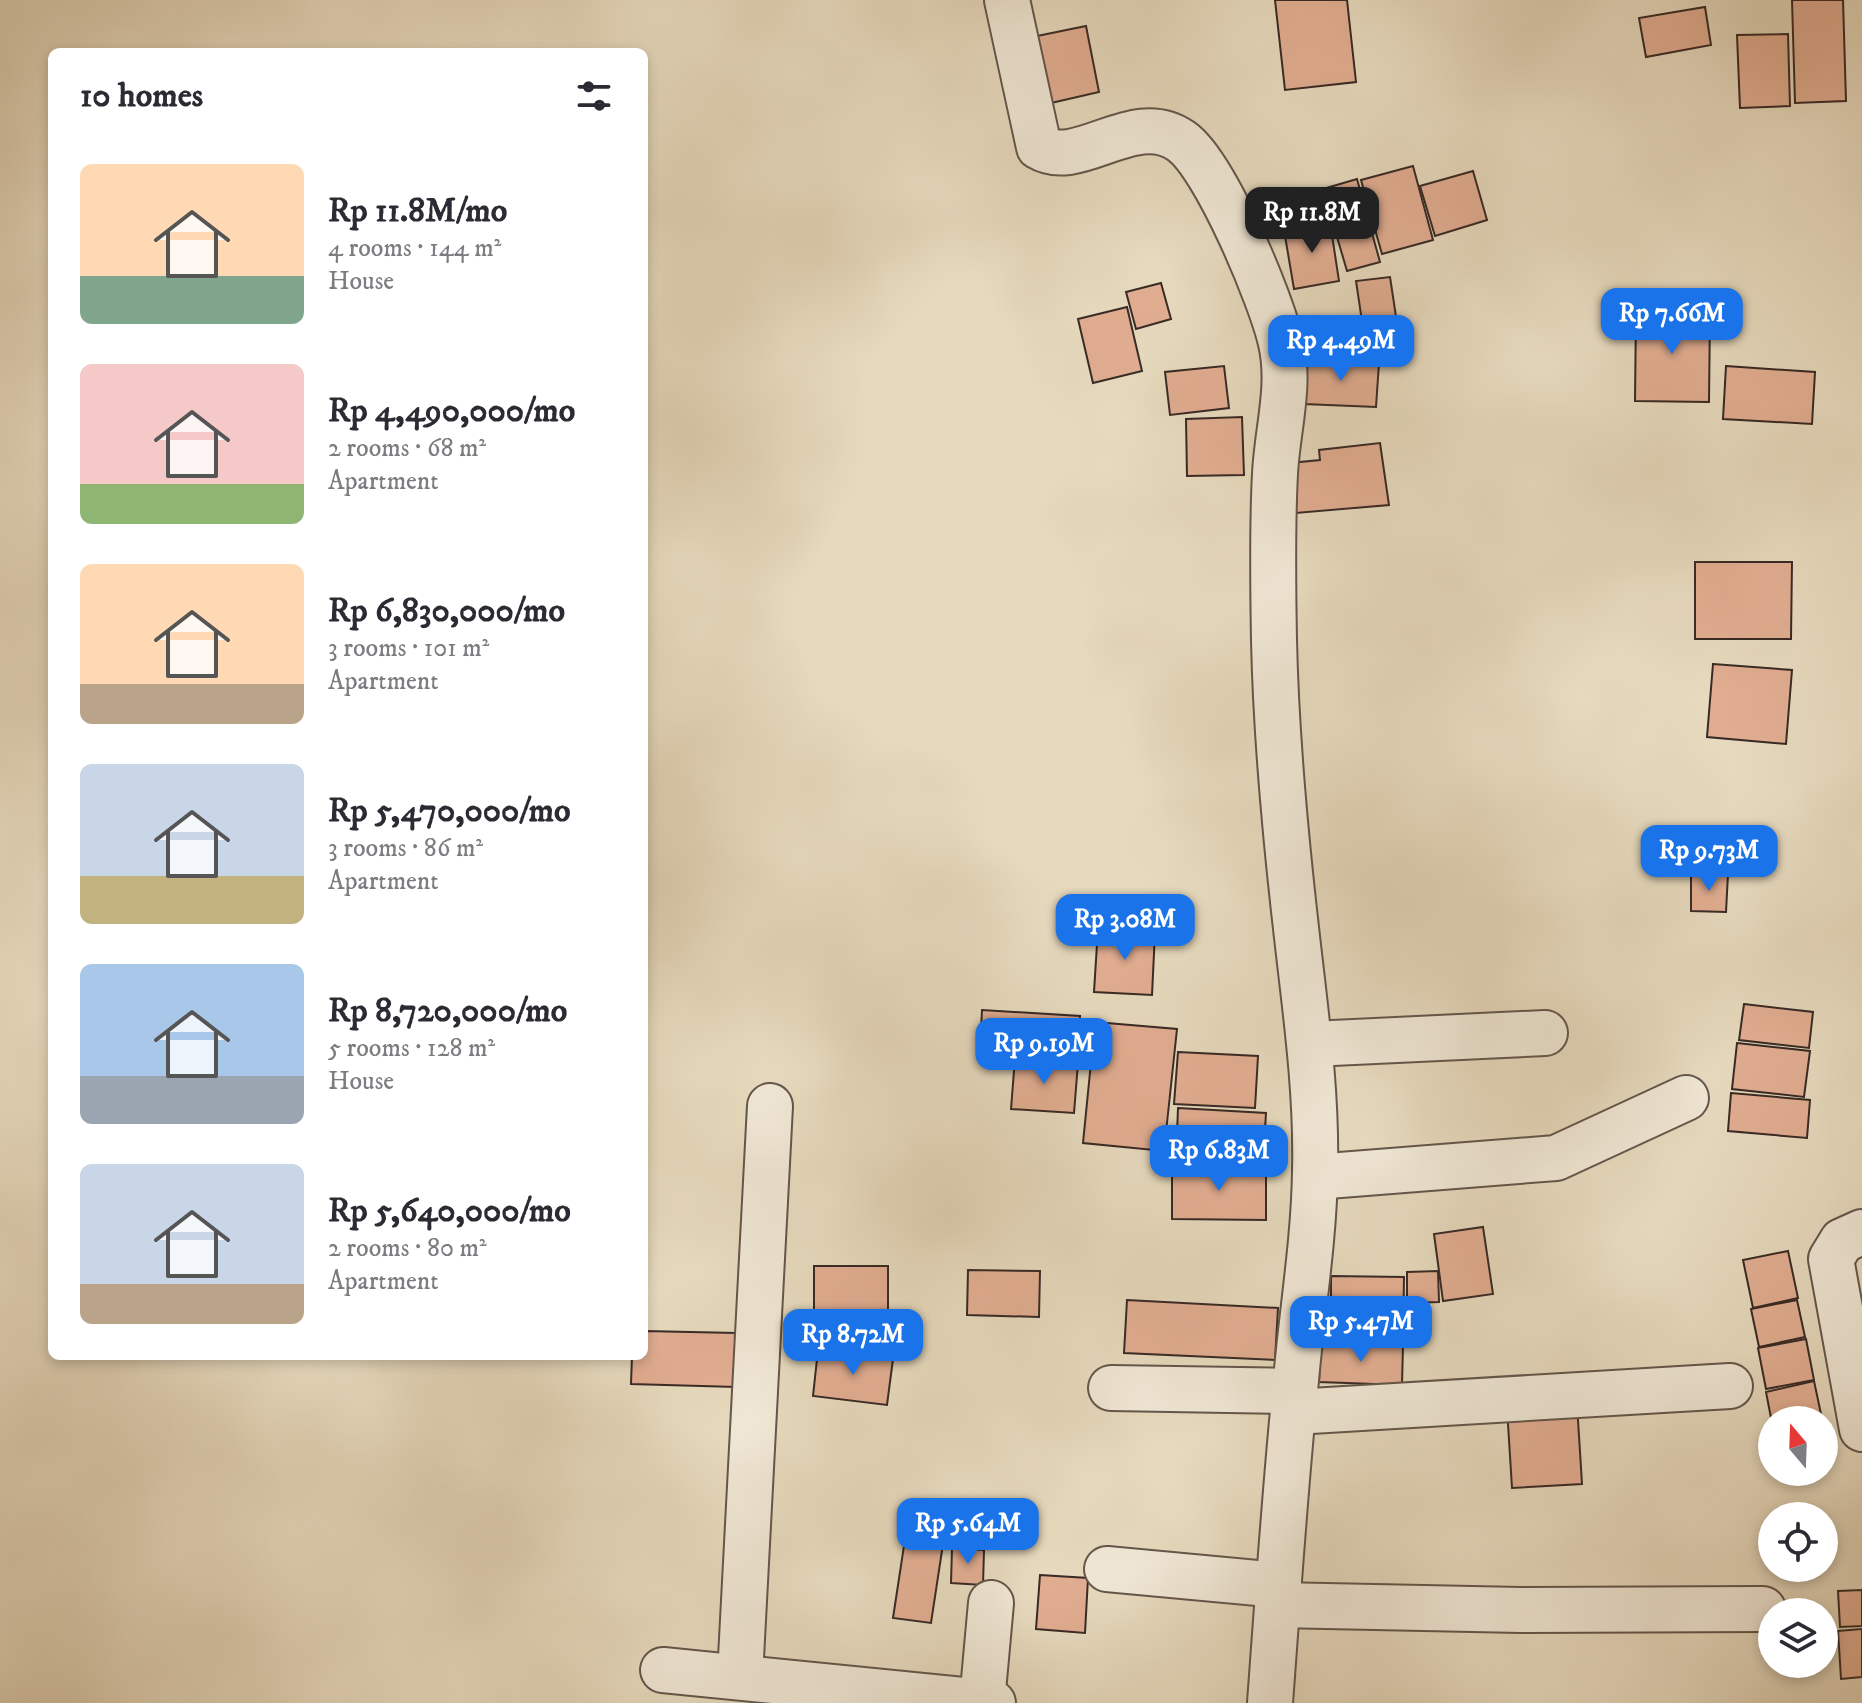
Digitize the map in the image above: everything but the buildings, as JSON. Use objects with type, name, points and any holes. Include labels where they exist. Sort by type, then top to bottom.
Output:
[{"type":"street","points":[[1007,0],[1039,147],[1052,153],[1073,150],[1134,132],[1158,131],[1180,140],[1198,157],[1222,199],[1282,344],[1284,396],[1275,471],[1276,670],[1281,789],[1315,1091],[1315,1177],[1270,1703]]},
{"type":"street","points":[[1311,1044],[1545,1033]]},
{"type":"street","points":[[1315,1177],[1556,1158],[1686,1098]]},
{"type":"street","points":[[740,1677],[770,1106]]},
{"type":"street","points":[[1862,1232],[1842,1241],[1831,1259],[1862,1428]]},
{"type":"street","points":[[1111,1388],[1294,1402],[1730,1386]]},
{"type":"street","points":[[1107,1569],[1278,1595],[1521,1610],[1758,1609]]},
{"type":"street","points":[[982,1702],[991,1603]]},
{"type":"street","points":[[663,1670],[993,1703]]}]
